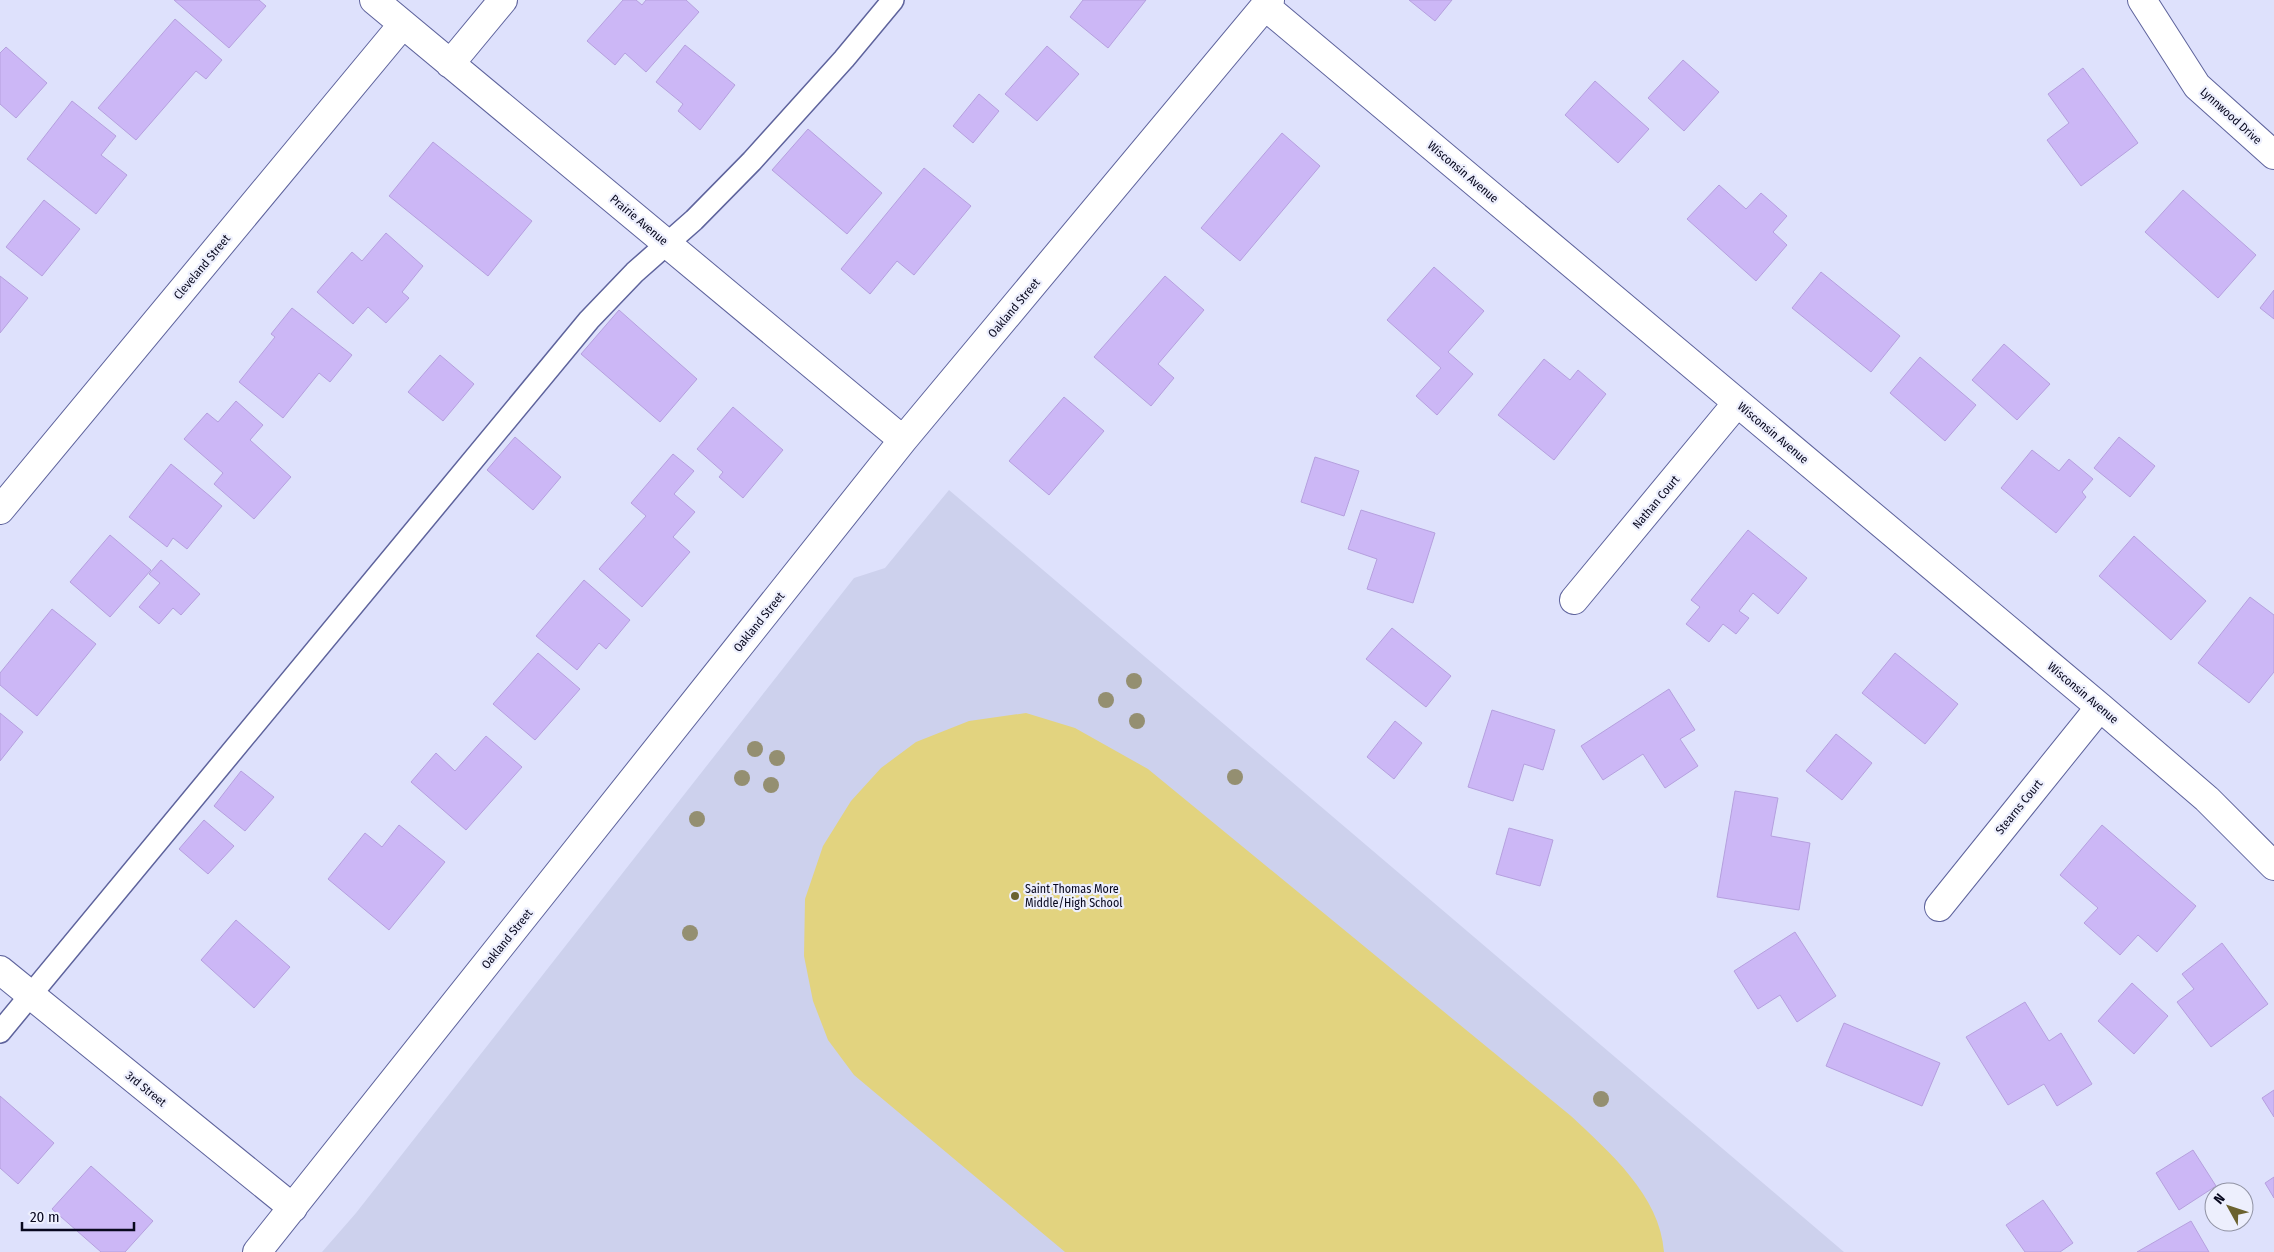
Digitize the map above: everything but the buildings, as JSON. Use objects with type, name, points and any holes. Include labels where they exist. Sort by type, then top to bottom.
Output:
[{"type":"street","name":"Prairie Avenue","points":[[374,0],[904,440]]},
{"type":"street","points":[[450,64],[503,0]]},
{"type":"street","name":"Lynnwood Drive","points":[[2142,0],[2197,86],[2274,154]]},
{"type":"street","name":"Wisconsin Avenue","points":[[1268,3],[1738,403],[2100,707],[2207,799],[2274,866]]},
{"type":"street","name":"Oakland Street","points":[[257,1252],[904,440],[1268,3]]},
{"type":"street","name":"Cleveland Street","points":[[0,510],[403,24]]},
{"type":"street","name":"Nathan Court","points":[[1574,600],[1738,403]]},
{"type":"street","name":"Stearns Court","points":[[1939,907],[2100,707]]},
{"type":"street","name":"3rd Street","points":[[0,970],[292,1208]]},
{"type":"lane","points":[[0,1032],[589,320],[635,272],[694,220],[752,161],[844,59],[893,0]]},
{"type":"shaded area","name":"Saint Thomas More Middle/High School","points":[[949,490],[1844,1252],[322,1252],[356,1213],[854,578],[885,568]]},
{"type":"shaded area","points":[[1026,713],[1075,728],[1148,769],[1571,1116],[1616,1160],[1643,1193],[1660,1231],[1664,1252],[1065,1252],[854,1075],[828,1040],[813,1001],[804,956],[805,899],[823,846],[851,801],[881,768],[916,742],[969,721]]},
{"type":"place","name":"Saint Thomas More Middle/High School","points":[[1015,896]]}]
